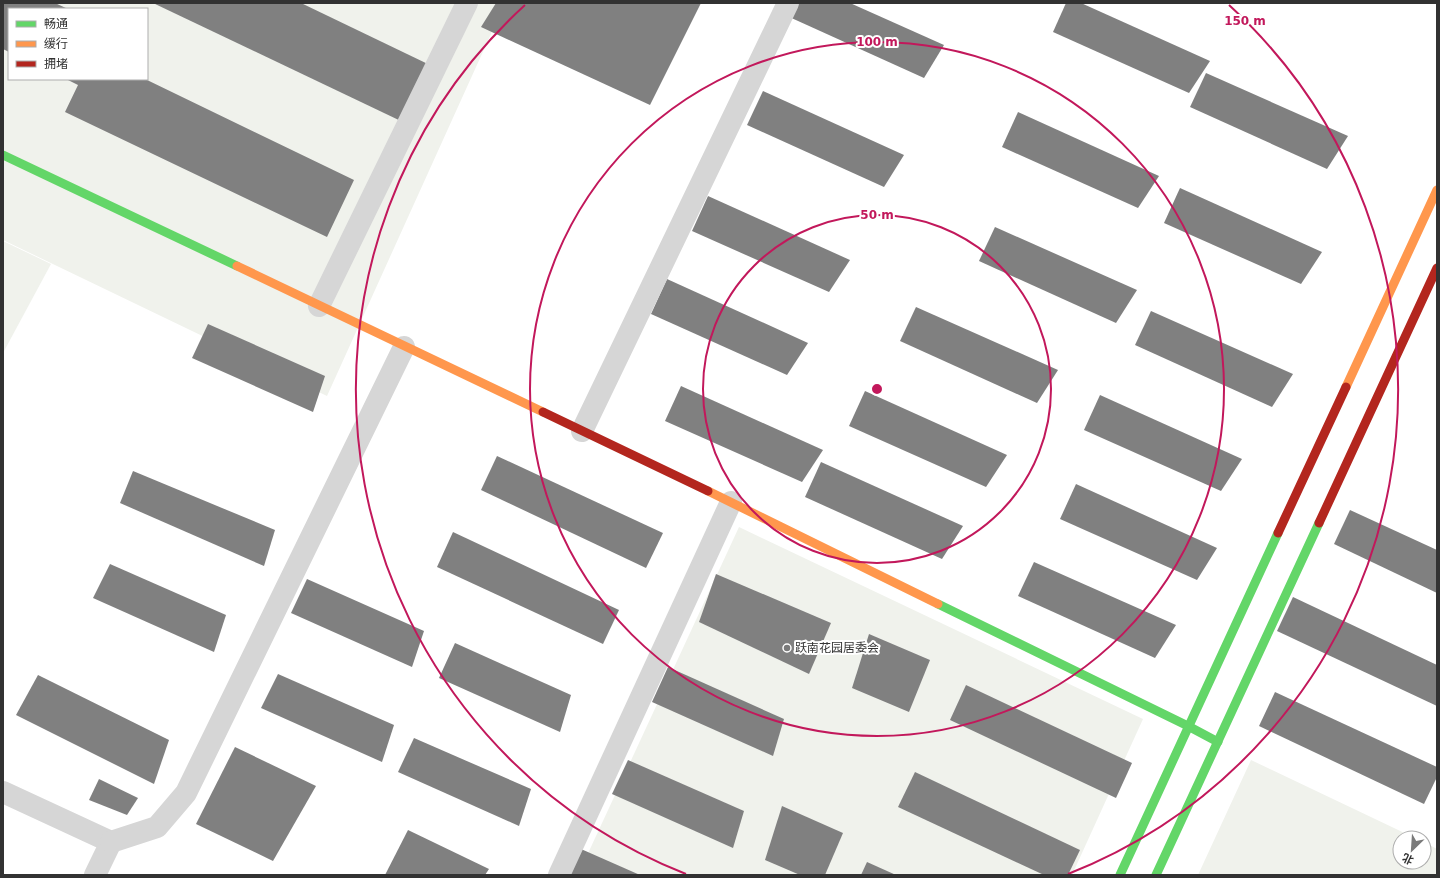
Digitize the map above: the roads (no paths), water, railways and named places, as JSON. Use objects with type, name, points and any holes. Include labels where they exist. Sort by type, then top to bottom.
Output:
[{"type":"street","points":[[319,306],[467,3]]},
{"type":"street","points":[[582,431],[788,3]]},
{"type":"street","points":[[3,155],[731,502],[1218,742]]},
{"type":"street","points":[[1120,875],[1437,190]]},
{"type":"street","points":[[1156,875],[1437,268]]},
{"type":"street","points":[[3,792],[111,842],[157,827],[186,793],[404,347]]},
{"type":"street","points":[[559,875],[731,502]]},
{"type":"street","points":[[95,875],[111,842]]},
{"type":"place","name":"跃南花园居委会","points":[[787,648]]}]
